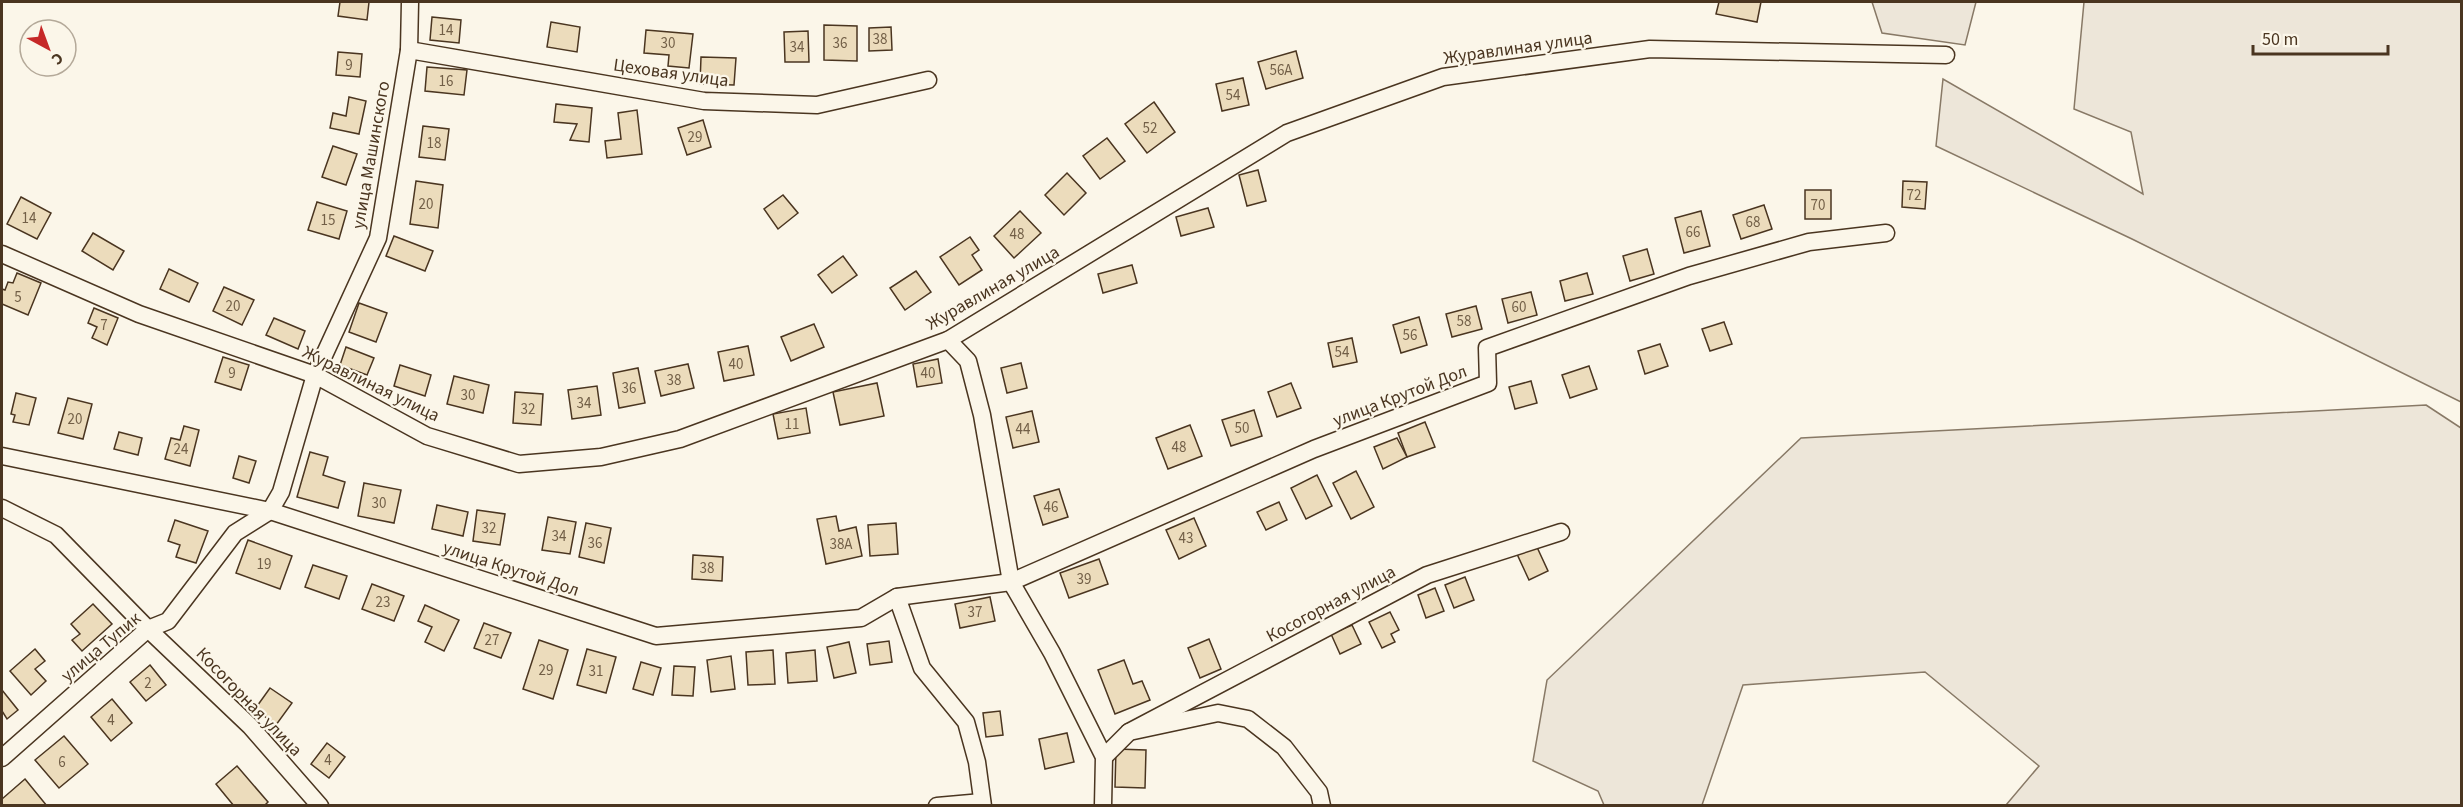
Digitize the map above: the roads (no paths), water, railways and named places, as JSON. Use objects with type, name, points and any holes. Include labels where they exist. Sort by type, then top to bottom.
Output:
[{"type":"street","name":"улица Машинского","points":[[270,511],[281,492],[315,375],[378,238],[409,50],[410,2]]},
{"type":"street","name":"Журавлиная улица","points":[[2,254],[139,314],[315,375],[427,436],[519,464],[601,458],[680,439],[948,340],[1287,133],[1443,77],[1650,49],[1946,55]]},
{"type":"street","name":"Цеховая улица","points":[[409,50],[704,101],[817,105],[928,80]]},
{"type":"street","name":"улица Крутой Дол","points":[[2,456],[270,511],[656,636],[861,618],[897,597],[1011,582],[1314,449],[1488,384],[1487,348],[1689,276],[1809,242],[1886,232]]},
{"type":"street","points":[[948,340],[968,361],[982,415],[1011,582],[1053,653],[1104,757],[1103,806]]},
{"type":"street","name":"Косогорная улица","points":[[2,508],[56,535],[148,629],[250,726],[320,806]]},
{"type":"street","name":"улица Тупик","points":[[2,758],[148,629],[168,621],[235,533],[270,511]]},
{"type":"street","name":"Косогорная улица","points":[[1104,757],[1129,732],[1427,575],[1561,532]]},
{"type":"street","points":[[897,597],[922,668],[966,722],[977,762],[982,804],[937,806]]},
{"type":"street","points":[[1129,732],[1218,712],[1248,719],[1284,747],[1319,792],[1322,806]]}]
